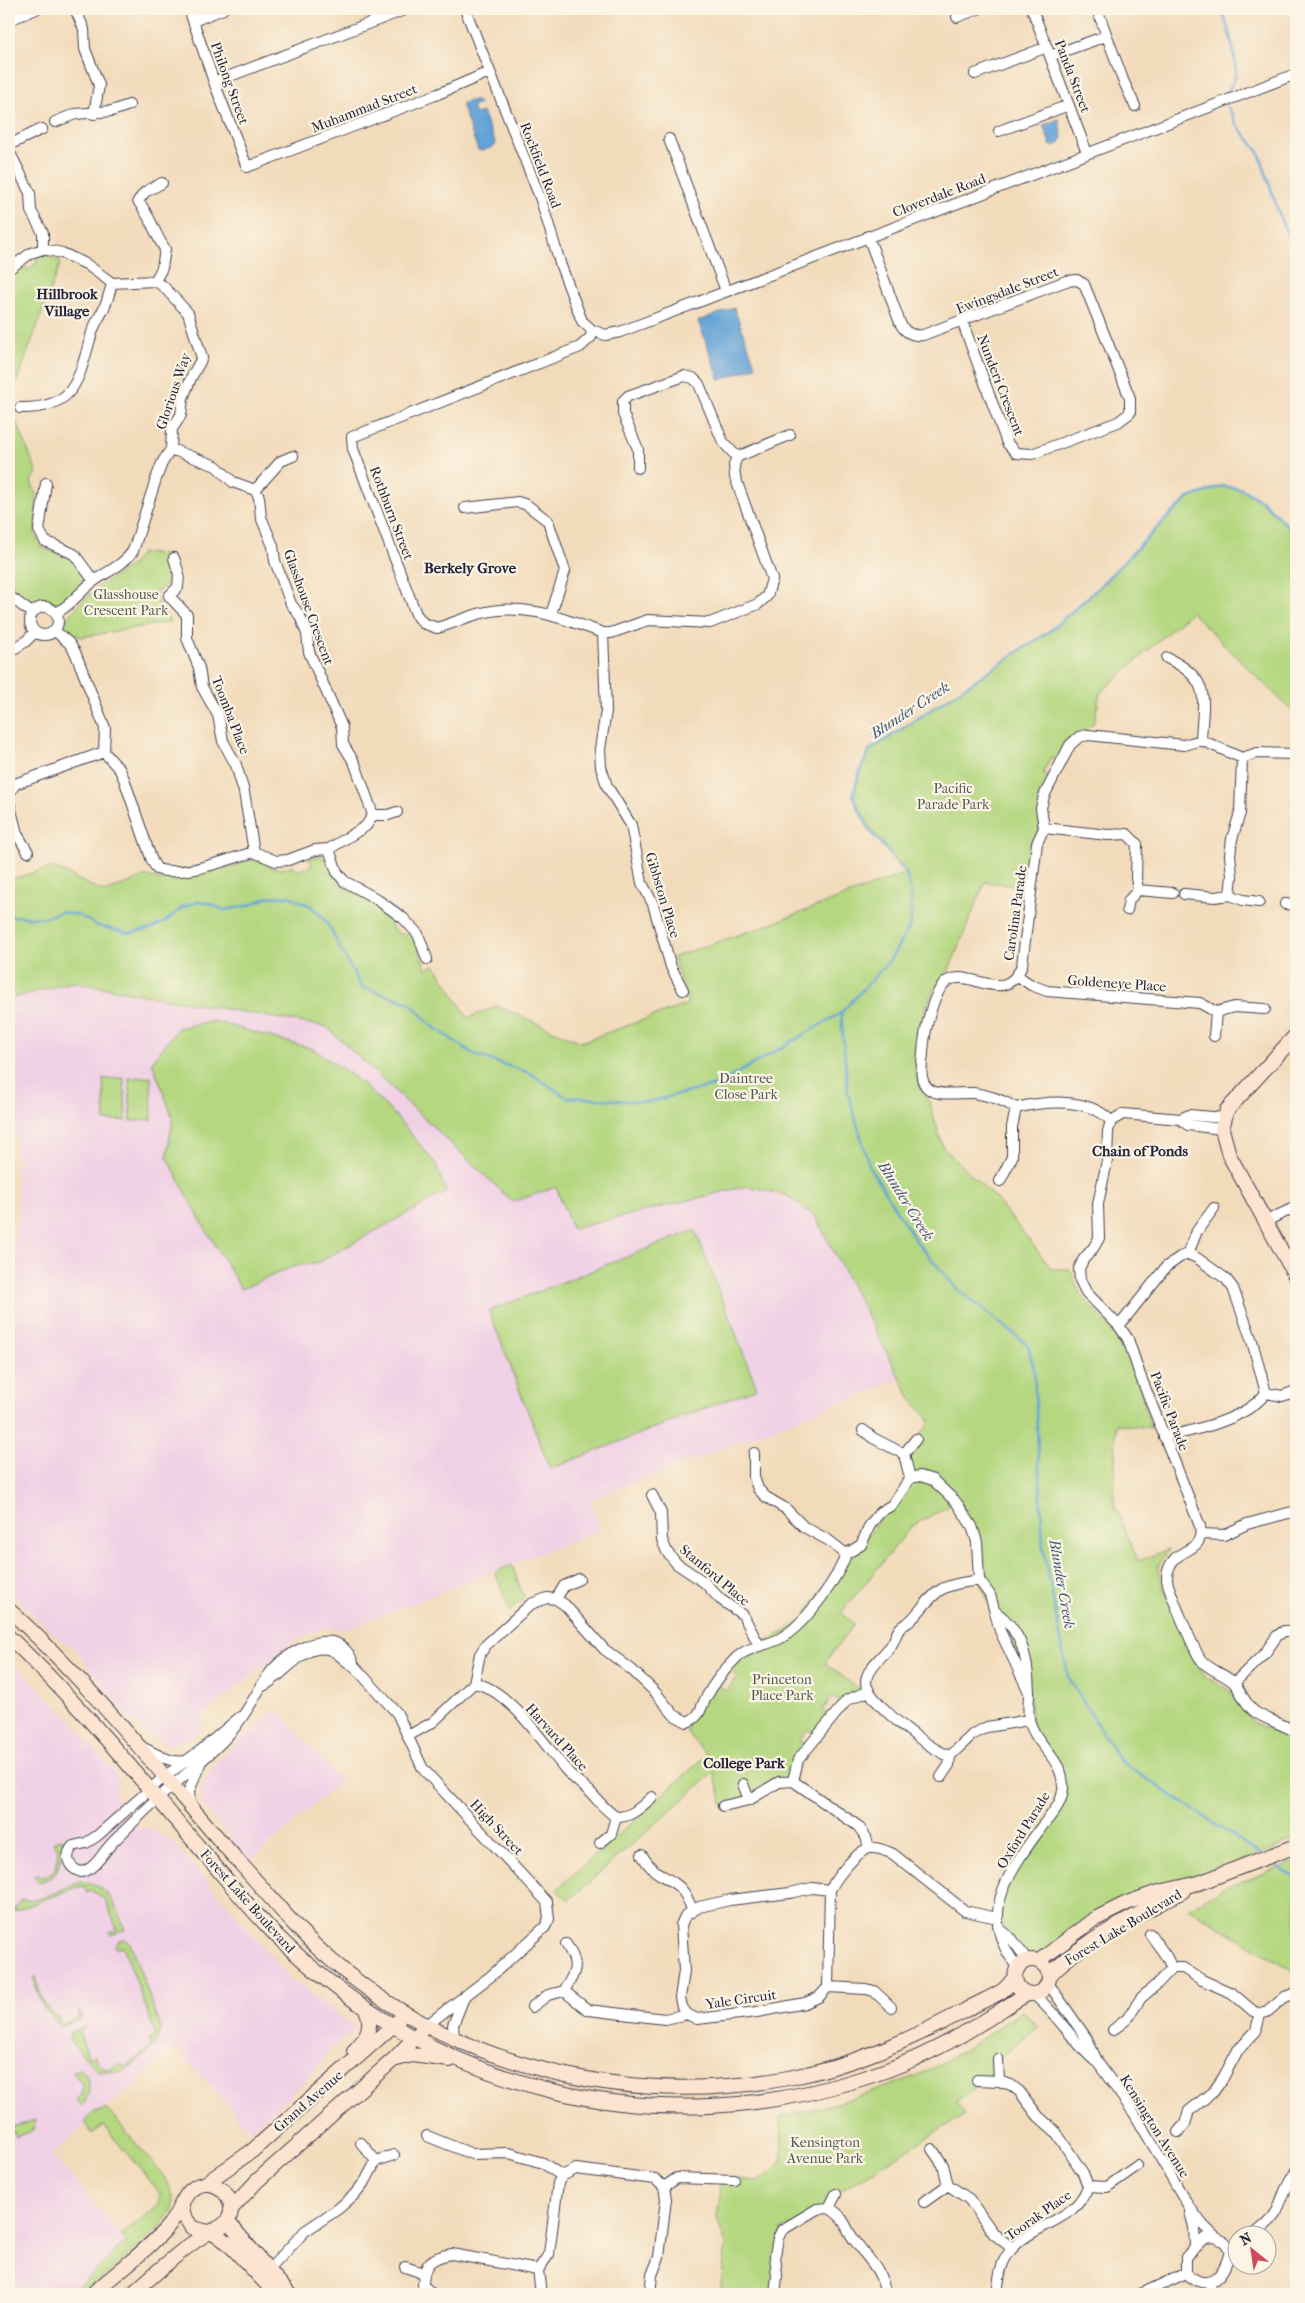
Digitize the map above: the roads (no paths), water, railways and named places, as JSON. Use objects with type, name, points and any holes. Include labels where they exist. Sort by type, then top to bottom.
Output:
[{"type":"main road","points":[[1296,1035],[1233,1103],[1223,1123],[1224,1142],[1229,1155],[1296,1277]]},
{"type":"main road","name":"Forest Lake Boulevard","points":[[9,1610],[66,1664],[190,1807],[312,1942],[364,1986],[406,2014],[487,2052],[544,2071],[601,2082],[640,2087],[718,2088],[813,2073],[866,2057],[920,2035],[1002,1991],[1024,1967],[1093,1920],[1127,1903],[1155,1893],[1199,1883],[1296,1846]]},
{"type":"main road","name":"Forest Lake Boulevard","points":[[9,1637],[78,1709],[274,1932],[306,1962],[366,2009],[393,2027],[459,2061],[519,2083],[562,2095],[612,2103],[675,2107],[730,2105],[781,2098],[870,2076],[917,2059],[948,2043],[1030,1994]]},
{"type":"main road","name":"Forest Lake Boulevard","points":[[1048,1980],[1062,1962],[1128,1921],[1199,1883]]},
{"type":"main road","points":[[1024,1967],[1046,1967],[1048,1980],[1042,1991],[1030,1994],[1018,1988],[1024,1967]]},
{"type":"main road","points":[[350,2065],[348,2058],[366,2038],[370,2019],[366,2009]]},
{"type":"main road","name":"Grand Avenue","points":[[92,2294],[169,2225],[188,2192],[193,2187],[206,2184],[252,2150],[406,2014]]},
{"type":"main road","name":"Grand Avenue","points":[[132,2294],[186,2248],[221,2228],[229,2215],[257,2181],[394,2060],[427,2025]]},
{"type":"main road","points":[[394,2060],[412,2056],[459,2061]]},
{"type":"main road","points":[[206,2184],[216,2185],[230,2199],[229,2215],[276,2294]]},
{"type":"main road","points":[[182,2205],[183,2214],[192,2228],[211,2232],[229,2244],[289,2294]]},
{"type":"street","points":[[9,20],[36,9]]},
{"type":"street","points":[[74,9],[84,29],[85,49],[99,85],[94,114]]},
{"type":"street","name":"Philong Street","points":[[189,9],[214,82],[247,167]]},
{"type":"street","points":[[193,21],[223,9]]},
{"type":"street","points":[[214,82],[407,9]]},
{"type":"street","name":"Rockfield Road","points":[[465,9],[541,200],[561,266],[582,321],[592,330]]},
{"type":"street","points":[[957,17],[978,9]]},
{"type":"street","name":"Panda Street","points":[[1032,9],[1087,153]]},
{"type":"street","points":[[1097,9],[1135,106]]},
{"type":"street","points":[[975,74],[1106,36]]},
{"type":"street","name":"Muhammad Street","points":[[247,167],[438,94],[489,72]]},
{"type":"street","name":"Cloverdale Road","points":[[592,330],[605,335],[620,332],[1296,74]]},
{"type":"street","points":[[999,131],[1069,104]]},
{"type":"street","points":[[55,122],[75,114],[112,112],[129,105]]},
{"type":"street","points":[[9,145],[42,129]]},
{"type":"street","points":[[669,139],[726,291]]},
{"type":"street","points":[[9,152],[30,193],[31,211],[43,233],[43,249]]},
{"type":"street","points":[[9,269],[31,253],[43,249],[62,253],[86,264],[112,283],[155,281],[162,268],[165,249],[154,234],[149,215],[138,201],[145,192],[162,183]]},
{"type":"street","name":"Ewingsdale Street","points":[[868,236],[903,329],[912,335],[923,336],[1066,281],[1082,282],[1090,294],[1130,398],[1130,413]]},
{"type":"street","name":"Glorious Way","points":[[56,613],[68,607],[94,581],[126,560],[133,551],[156,479],[162,463],[171,449],[172,429],[181,415],[183,398],[202,358],[188,313],[163,286],[155,281]]},
{"type":"street","points":[[20,408],[40,408],[64,397],[75,388],[87,354],[91,334],[105,306],[112,283]]},
{"type":"street","name":"Nunderi Crescent","points":[[962,321],[1007,443],[1016,453],[1032,454],[1118,422],[1130,413]]},
{"type":"street","name":"Rothburn Street","points":[[592,330],[591,337],[580,347],[352,437],[353,449],[416,614],[423,623],[437,628],[478,614],[504,610],[527,610],[551,614],[603,633]]},
{"type":"street","points":[[638,468],[638,448],[623,414],[623,402],[628,396],[684,376],[693,378],[699,384],[723,442],[737,457]]},
{"type":"street","points":[[603,633],[612,633],[648,620],[710,623],[758,604],[767,596],[771,584],[770,571],[735,477],[734,465],[737,457],[790,435]]},
{"type":"street","points":[[171,449],[216,466],[233,482],[255,490],[280,461],[293,456]]},
{"type":"street","points":[[46,483],[39,530],[45,541],[74,554],[94,581]]},
{"type":"street","name":"Glasshouse Crescent","points":[[255,490],[259,497],[261,517],[269,534],[275,560],[291,604],[304,625],[309,652],[342,728],[343,744],[355,764],[373,815]]},
{"type":"street","points":[[465,508],[518,502],[527,505],[548,521],[565,571],[551,614]]},
{"type":"street","name":"Toomba Place","points":[[174,558],[179,574],[178,587],[169,596],[187,614],[187,638],[200,668],[202,687],[218,714],[223,741],[236,765],[244,792],[254,852]]},
{"type":"street","points":[[9,596],[32,613]]},
{"type":"street","points":[[44,606],[56,613],[58,622],[54,630],[43,635],[35,632],[30,623],[32,613],[44,606]]},
{"type":"street","points":[[54,630],[69,643],[75,652],[105,728],[104,752],[120,770],[149,853],[157,868],[172,872],[224,862],[254,852],[276,860],[288,860],[315,850],[329,849],[366,826],[373,815],[388,815],[397,812]]},
{"type":"street","points":[[9,652],[25,642],[35,632]]},
{"type":"street","name":"Gibbston Place","points":[[603,633],[606,711],[600,749],[601,767],[607,786],[631,825],[642,883],[653,904],[671,967],[683,990]]},
{"type":"street","points":[[1167,658],[1180,665],[1201,685],[1203,695],[1201,740],[1242,758],[1257,753],[1296,754]]},
{"type":"street","name":"Carolina Parade","points":[[1016,1108],[1003,1100],[976,1094],[937,1092],[930,1090],[924,1083],[922,1074],[924,1036],[928,1018],[943,985],[950,980],[959,978],[985,984],[1002,985],[1018,976],[1022,965],[1037,843],[1044,828],[1041,808],[1044,796],[1070,745],[1079,737],[1088,735],[1184,745],[1201,740]]},
{"type":"street","points":[[9,792],[15,784],[104,752]]},
{"type":"street","points":[[1230,894],[1232,876],[1230,855],[1232,839],[1240,813],[1242,758]]},
{"type":"street","points":[[9,802],[17,834],[28,852]]},
{"type":"street","points":[[1044,828],[1108,835],[1126,834],[1137,844],[1136,877],[1138,890]]},
{"type":"street","points":[[329,849],[337,872],[344,881],[375,898],[404,918],[418,934],[427,959]]},
{"type":"street","points":[[1138,890],[1172,893]]},
{"type":"street","points":[[1128,910],[1129,900],[1138,890]]},
{"type":"street","points":[[1184,894],[1215,897],[1230,894],[1243,900],[1259,902]]},
{"type":"street","points":[[1285,904],[1296,905]]},
{"type":"street","name":"Goldeneye Place","points":[[1018,976],[1031,985],[1047,991],[1200,1003],[1216,1012]]},
{"type":"street","points":[[1214,1036],[1216,1012],[1234,1007],[1264,1009]]},
{"type":"street","points":[[1000,1182],[1012,1157],[1012,1127],[1016,1108],[1038,1103],[1092,1107],[1104,1113],[1111,1121],[1123,1114],[1180,1119],[1189,1115],[1223,1123]]},
{"type":"street","name":"Pacific Parade","points":[[1111,1121],[1108,1131],[1107,1161],[1098,1204],[1099,1238],[1083,1260],[1079,1270],[1080,1280],[1086,1292],[1119,1326],[1128,1339],[1202,1534]]},
{"type":"street","points":[[1188,1254],[1197,1231],[1214,1208]]},
{"type":"street","points":[[1266,1221],[1296,1208]]},
{"type":"street","points":[[1119,1326],[1166,1267],[1188,1254],[1197,1258],[1226,1279],[1233,1288],[1252,1340],[1266,1393]]},
{"type":"street","points":[[1266,1393],[1282,1396],[1296,1391]]},
{"type":"street","points":[[1164,1437],[1203,1429],[1250,1408],[1266,1393]]},
{"type":"street","points":[[863,1430],[873,1438],[904,1454],[910,1478]]},
{"type":"street","points":[[904,1454],[916,1439]]},
{"type":"street","points":[[754,1453],[754,1477],[758,1489],[766,1498],[786,1509],[804,1527],[828,1540],[846,1554]]},
{"type":"street","points":[[408,1736],[433,1722],[474,1683],[480,1654],[486,1645],[531,1604],[547,1598],[556,1599],[576,1616],[604,1649],[632,1670],[655,1692],[674,1715],[687,1722],[695,1719],[700,1713],[706,1697],[737,1658],[759,1645],[778,1640],[801,1622],[841,1570],[846,1554],[861,1545],[870,1526],[880,1512],[892,1505],[910,1478],[920,1476],[933,1480],[956,1502],[972,1526],[977,1542],[979,1580],[990,1594],[1005,1644],[1029,1692],[1029,1720],[987,1727],[972,1735],[950,1756],[949,1765],[941,1777]]},
{"type":"street","name":"Stanford Place","points":[[652,1495],[661,1513],[662,1540],[667,1552],[677,1564],[704,1582],[720,1600],[743,1615],[759,1645]]},
{"type":"street","points":[[1296,1511],[1247,1524],[1224,1535],[1202,1534],[1194,1547],[1174,1558],[1168,1568],[1167,1580],[1200,1659],[1210,1669],[1234,1683],[1247,1704],[1255,1712],[1296,1732]]},
{"type":"street","points":[[556,1599],[564,1586],[579,1579]]},
{"type":"street","points":[[950,1756],[914,1736],[876,1702],[866,1682],[869,1673],[893,1643],[895,1635],[902,1626],[911,1621],[933,1596],[942,1589],[979,1580]]},
{"type":"street","points":[[1234,1683],[1265,1653],[1277,1636],[1284,1631],[1296,1631]]},
{"type":"street","name":"High Street","points":[[168,1781],[200,1763],[231,1732],[268,1676],[295,1652],[312,1643],[332,1642],[340,1646],[352,1658],[354,1666],[397,1713],[423,1769],[543,1896],[549,1910],[549,1919],[545,1927],[491,1976],[465,1994],[427,2025]]},
{"type":"street","name":"Harvard Place","points":[[474,1683],[486,1685],[498,1693],[542,1737],[566,1770],[608,1812],[616,1817]]},
{"type":"street","points":[[793,1781],[798,1760],[847,1700],[869,1691]]},
{"type":"street","name":"High Street","points":[[153,1794],[168,1781],[185,1761],[202,1750],[240,1717]]},
{"type":"street","name":"Oxford Parade","points":[[1024,1967],[1003,1944],[997,1918],[998,1906],[1010,1873],[1059,1804],[1063,1789],[1060,1771],[1051,1753],[1032,1729],[1029,1720]]},
{"type":"street","points":[[135,1743],[167,1759],[179,1762],[185,1761]]},
{"type":"street","points":[[190,1807],[189,1790],[200,1763]]},
{"type":"street","points":[[723,1806],[749,1800],[779,1782],[793,1781],[858,1826],[866,1837],[869,1848]]},
{"type":"street","points":[[743,1784],[749,1800]]},
{"type":"street","points":[[153,1794],[96,1860],[92,1868],[87,1871],[76,1870],[70,1865],[69,1850],[77,1844],[86,1843],[97,1836],[153,1794]]},
{"type":"street","points":[[600,1843],[611,1834],[616,1817],[625,1817],[635,1813],[652,1797]]},
{"type":"street","points":[[86,1843],[95,1850],[96,1860]]},
{"type":"street","points":[[891,2007],[874,1991],[828,1987],[830,1890],[835,1881],[860,1853],[869,1848],[881,1848],[894,1854],[965,1911],[997,1918]]},
{"type":"street","points":[[642,1855],[649,1867],[675,1884],[686,1896],[692,1909],[730,1900],[790,1893],[812,1888],[830,1890]]},
{"type":"street","name":"Yale Circuit","points":[[692,1909],[685,1916],[681,1925],[684,1971],[680,1998],[682,2007],[687,2014],[697,2020],[805,2003],[819,1997],[828,1987]]},
{"type":"street","points":[[1150,1934],[1172,1968]]},
{"type":"street","points":[[532,2007],[548,1995],[564,1991],[575,1972],[574,1957],[566,1944]]},
{"type":"street","points":[[1113,2030],[1127,2019],[1141,1998],[1156,1986],[1172,1968],[1183,1968],[1202,1980],[1232,1993],[1253,2011],[1260,2014],[1267,2012],[1285,1997],[1296,1994]]},
{"type":"street","name":"Kensington Avenue","points":[[1048,1980],[1087,2039],[1098,2063],[1134,2113],[1188,2205],[1215,2237],[1228,2244]]},
{"type":"street","points":[[564,1991],[588,2010],[665,2020],[687,2014]]},
{"type":"street","points":[[454,2037],[453,2025],[465,1994]]},
{"type":"street","name":"Kensington Avenue","points":[[1030,1994],[1048,2006],[1078,2047],[1098,2063]]},
{"type":"street","points":[[1178,2132],[1185,2124],[1188,2111],[1214,2091],[1238,2050],[1256,2030],[1260,2014]]},
{"type":"street","points":[[998,2059],[999,2081]]},
{"type":"street","name":"Toorak Place","points":[[977,2080],[999,2081],[1011,2085],[1019,2091],[1038,2116],[1056,2132],[1083,2173],[1088,2186],[1084,2198],[1077,2206],[1061,2218],[1039,2228],[1012,2248],[1000,2272],[998,2294]]},
{"type":"street","points":[[427,2136],[472,2154],[509,2153],[543,2163],[562,2176]]},
{"type":"street","points":[[361,2143],[376,2161]]},
{"type":"street","points":[[932,2150],[943,2166],[948,2185],[968,2200],[994,2234],[1012,2248]]},
{"type":"street","points":[[265,2274],[304,2231],[338,2209],[354,2194],[366,2180],[376,2161],[394,2155]]},
{"type":"street","name":"Toorak Place","points":[[1088,2186],[1107,2187],[1137,2166]]},
{"type":"street","points":[[541,2294],[538,2270],[549,2254],[558,2184],[562,2176],[576,2169],[655,2179],[664,2186],[666,2199],[659,2257],[652,2275],[650,2294]]},
{"type":"street","points":[[1265,2226],[1276,2213],[1285,2188],[1296,2172]]},
{"type":"street","points":[[664,2186],[677,2178],[734,2180]]},
{"type":"street","points":[[924,2202],[948,2185]]},
{"type":"street","points":[[828,2208],[836,2194]]},
{"type":"street","name":"Kensington Avenue","points":[[1186,2273],[1186,2257],[1195,2246],[1194,2227],[1188,2205]]},
{"type":"street","points":[[774,2294],[777,2276],[775,2255],[778,2238],[782,2230],[817,2209],[828,2208],[839,2213],[854,2240],[874,2262],[882,2279],[886,2294]]},
{"type":"street","points":[[1195,2246],[1205,2238],[1215,2237]]},
{"type":"street","points":[[432,2294],[423,2285],[423,2273],[430,2262],[440,2256],[452,2254],[538,2270]]},
{"type":"street","name":"Kensington Avenue","points":[[1209,2283],[1228,2260]]},
{"type":"street","points":[[405,2267],[423,2273]]},
{"type":"street","points":[[1141,2294],[1186,2273],[1195,2280],[1209,2283],[1213,2294]]},
{"type":"water","points":[[475,100],[480,104],[472,107],[475,114],[482,112],[496,144],[482,151],[478,150],[462,107],[462,103]]},
{"type":"water","points":[[1059,119],[1062,139],[1059,144],[1051,146],[1043,125]]},
{"type":"water","points":[[734,308],[756,367],[720,380],[698,321]]},
{"type":"waterway","points":[[1222,9],[1236,65],[1235,79],[1225,94]]},
{"type":"waterway","points":[[1228,107],[1238,126],[1259,152],[1282,223],[1296,247]]},
{"type":"waterway","name":"Blunder Creek","points":[[1260,1854],[1120,1761],[1068,1677],[1043,1547],[1034,1369],[1028,1345],[957,1289],[915,1240],[870,1168],[848,1093],[841,1013],[890,960],[911,924],[911,893],[906,873],[869,829],[853,795],[860,771],[870,750],[1051,630],[1094,592],[1189,498],[1222,486],[1242,489],[1263,502],[1296,534]]},
{"type":"waterway","points":[[9,916],[42,918],[61,912],[78,915],[98,926],[129,933],[150,929],[166,921],[183,907],[197,902],[209,903],[224,910],[247,906],[269,897],[289,896],[311,906],[326,921],[361,987],[410,1003],[432,1026],[475,1055],[530,1073],[566,1097],[648,1102],[717,1085],[841,1013]]},
{"type":"waterway","name":"Blunder Creek","points":[[1271,1861],[1296,1879]]},
{"type":"district","name":"Hillbrook Village","points":[[67,302]]},
{"type":"district","name":"Berkely Grove","points":[[470,568]]},
{"type":"district","name":"Chain of Ponds","points":[[1140,1151]]},
{"type":"district","name":"College Park","points":[[744,1763]]},
{"type":"park label","name":"Glasshouse Crescent Park","points":[[126,602]]},
{"type":"park label","name":"Pacific Parade Park","points":[[953,796]]},
{"type":"park label","name":"Daintree Close Park","points":[[746,1086]]},
{"type":"park label","name":"Princeton Place Park","points":[[782,1688]]},
{"type":"park label","name":"Kensington Avenue Park","points":[[825,2150]]}]
